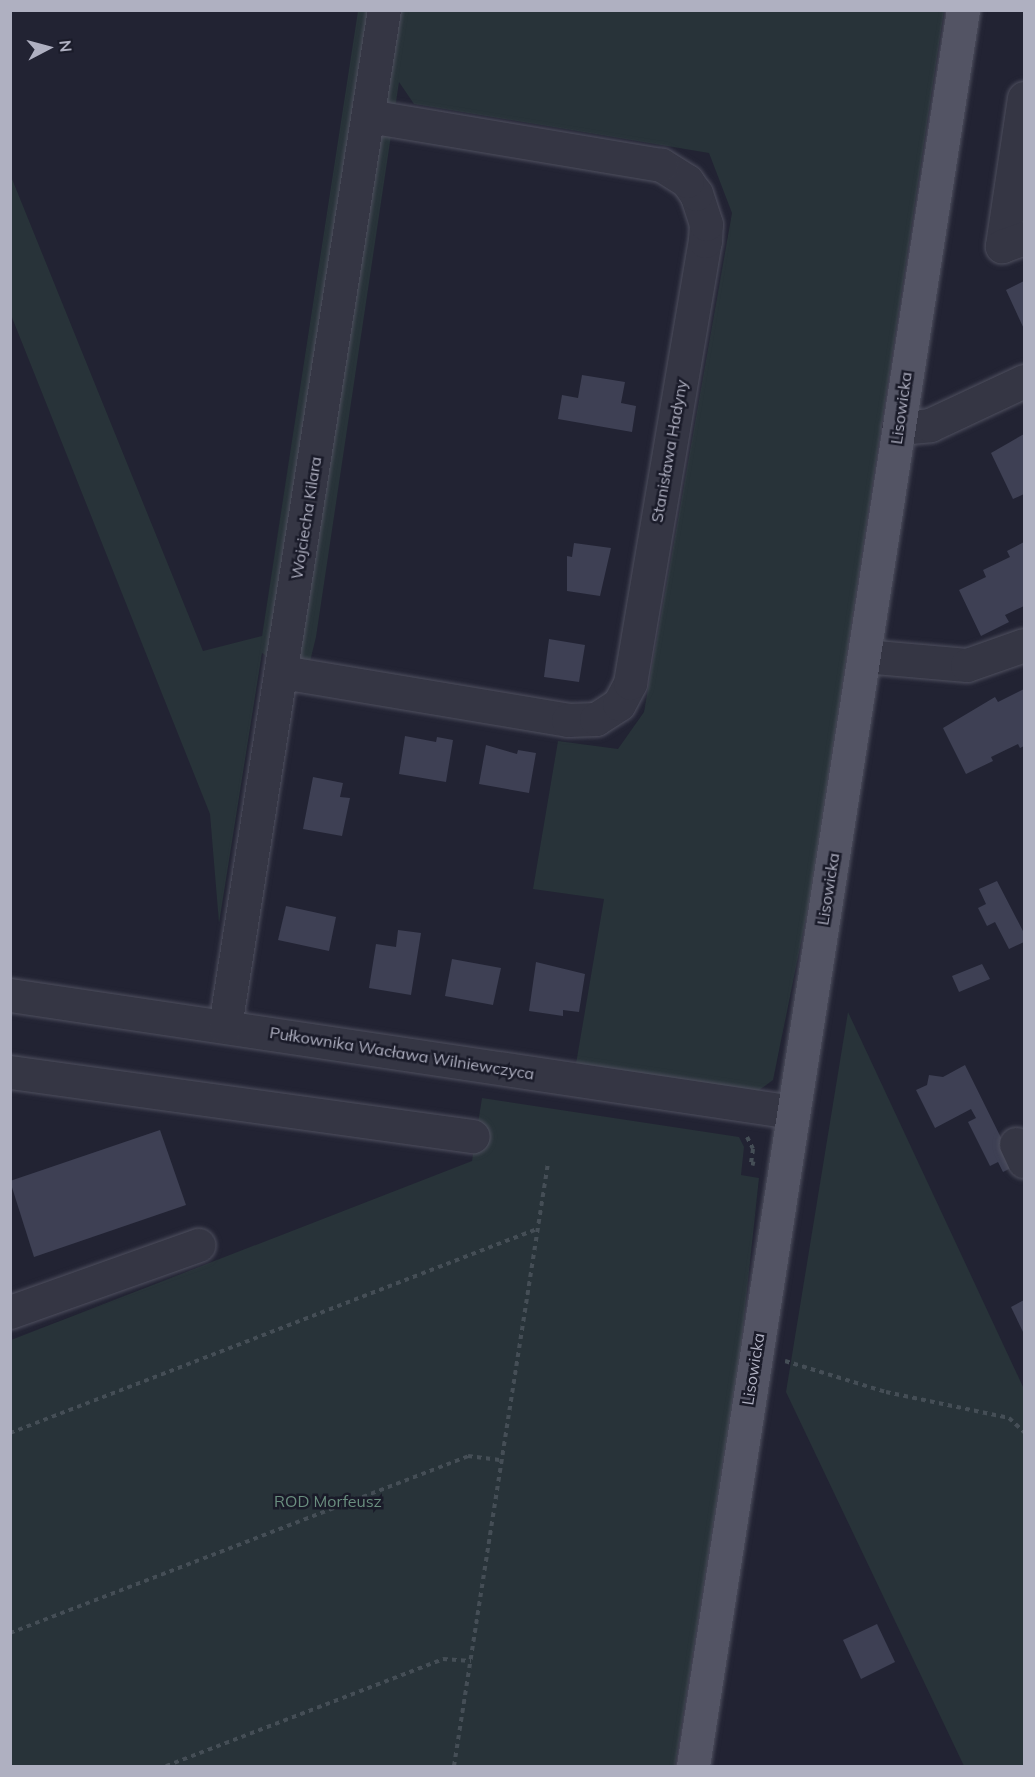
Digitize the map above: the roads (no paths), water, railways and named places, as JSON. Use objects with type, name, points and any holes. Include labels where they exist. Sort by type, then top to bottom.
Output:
[{"type":"main road","name":"Lisowicka","points":[[693,1767],[963,10]]},
{"type":"street","name":"Wojciecha Kilara","points":[[225,1026],[384,10]]},
{"type":"street","points":[[1024,98],[1002,246],[1024,238]]},
{"type":"street","name":"Stanisława Hadyny","points":[[282,672],[568,720],[596,719],[619,704],[630,683],[705,241],[706,224],[696,194],[687,181],[661,165],[368,116]]},
{"type":"street","points":[[898,428],[930,426],[1024,381]]},
{"type":"street","points":[[864,657],[967,665],[1024,645]]},
{"type":"street","name":"Pułkownika Wacława Wilniewczyca","points":[[10,995],[793,1112]]},
{"type":"street","points":[[10,1072],[473,1136]]},
{"type":"street","points":[[10,1312],[198,1245]]},
{"type":"park label","name":"ROD Morfeusz","points":[[328,1501]]}]
